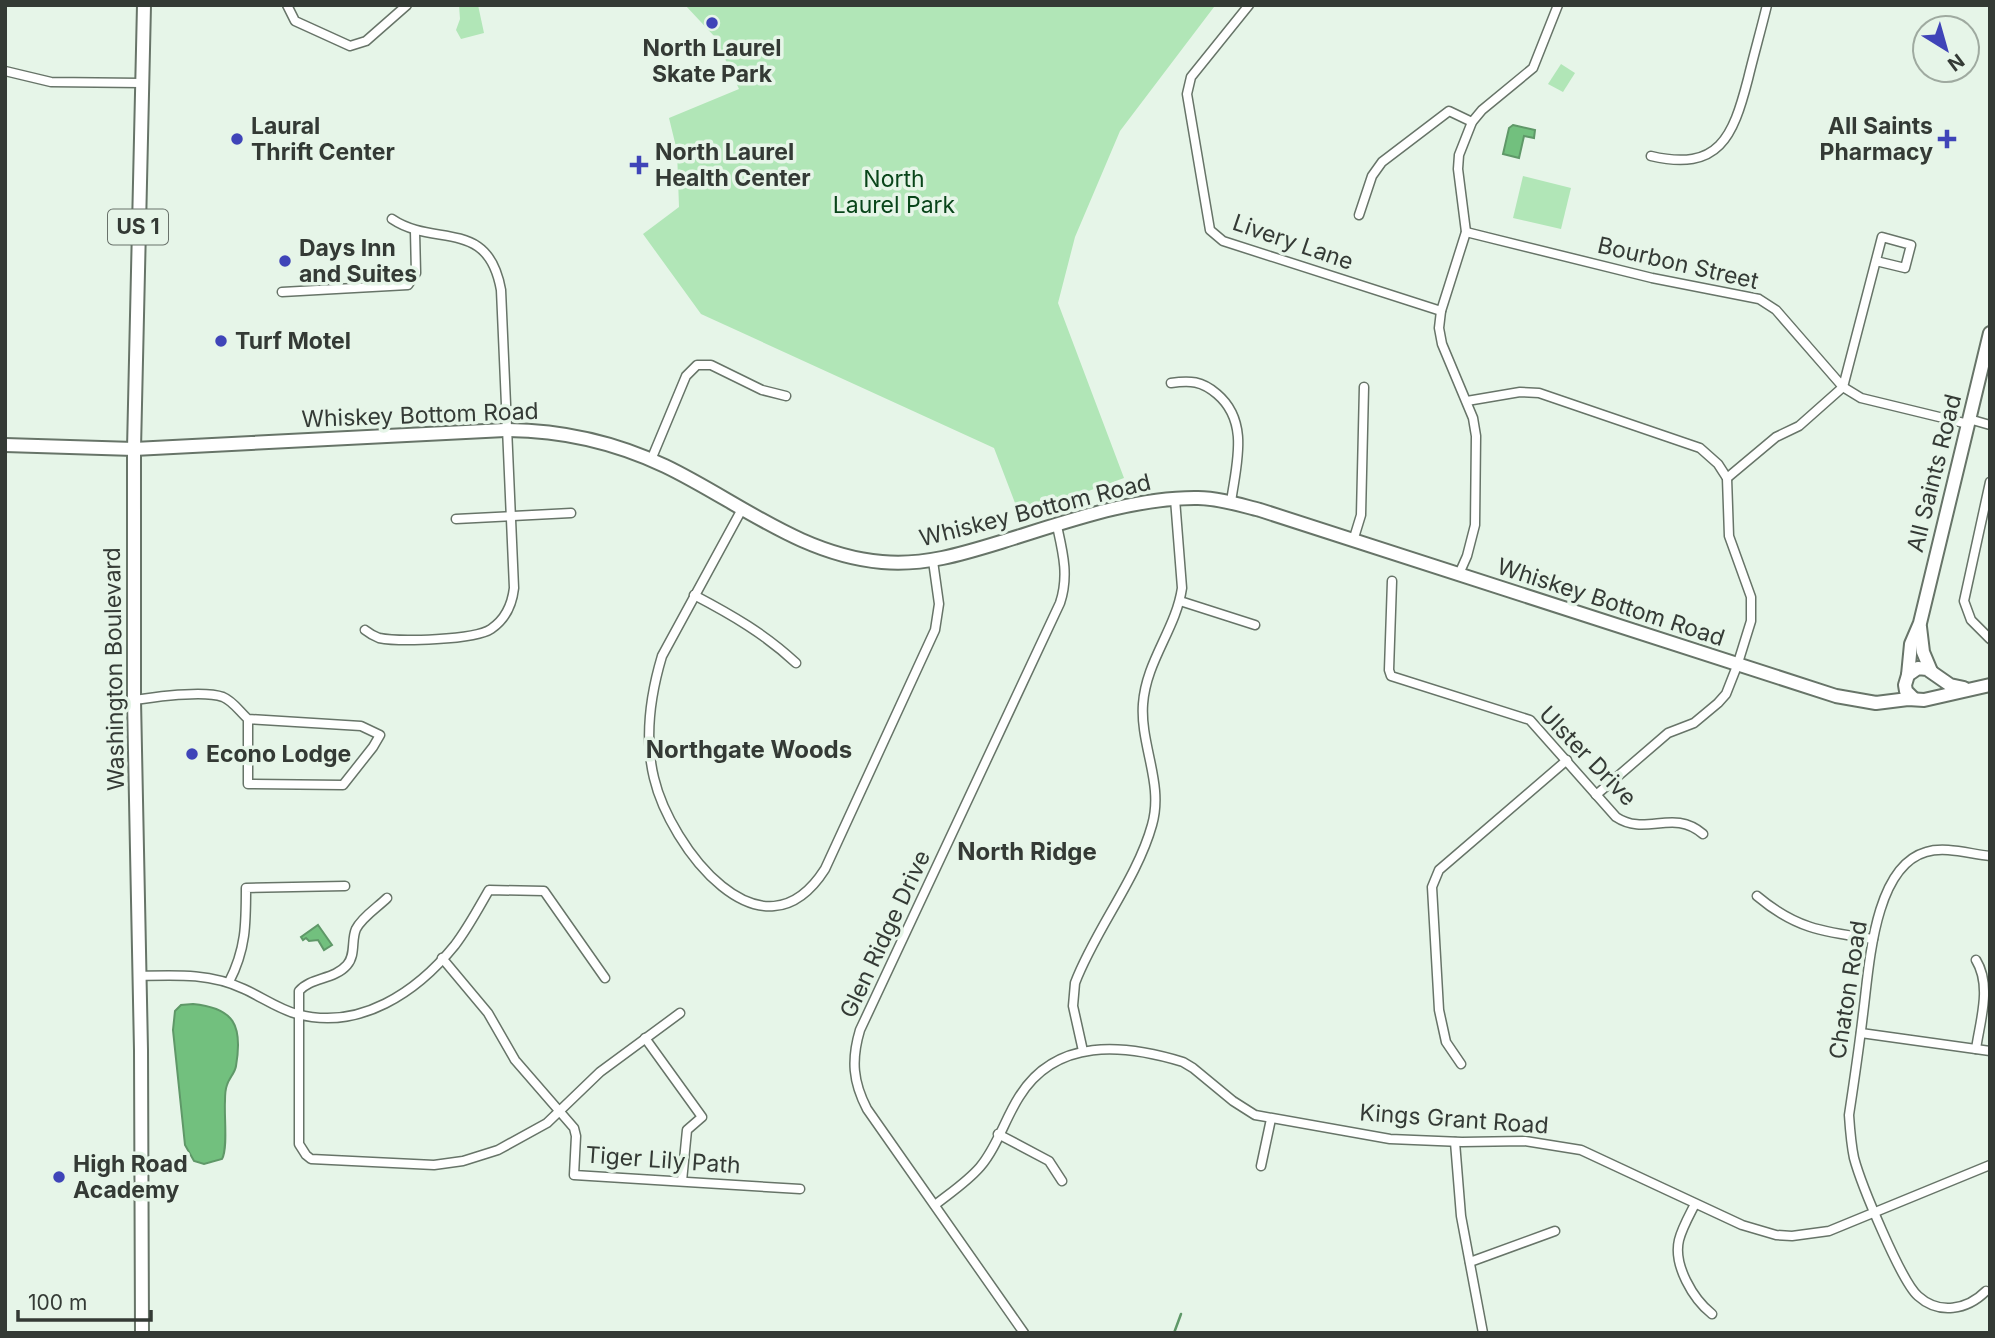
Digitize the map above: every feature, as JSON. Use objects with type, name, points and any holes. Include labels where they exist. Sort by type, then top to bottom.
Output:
[{"type":"street","name":"Washington Boulevard","points":[[142,1333],[134,700],[134,449],[144,5]]},
{"type":"street","points":[[287,5],[298,23],[350,46],[366,41],[407,5]]},
{"type":"street","name":"Livery Lane","points":[[1249,5],[1191,77],[1187,94],[1210,230],[1223,241],[1441,311]]},
{"type":"street","points":[[1459,574],[1475,525],[1476,436],[1473,418],[1442,344],[1439,328],[1441,311],[1466,232],[1458,169],[1459,155],[1472,122],[1482,110],[1533,68],[1559,5]]},
{"type":"street","points":[[1651,156],[1674,162],[1697,159],[1721,145],[1728,136],[1742,102],[1767,5]]},
{"type":"street","points":[[5,71],[51,82],[141,83]]},
{"type":"street","points":[[1359,215],[1371,176],[1381,162],[1449,111],[1472,122]]},
{"type":"street","points":[[365,630],[372,636],[392,639],[467,637],[491,629],[508,612],[513,599],[499,277],[486,254],[467,239],[415,231],[391,219]]},
{"type":"street","points":[[282,292],[408,285],[416,273],[415,231]]},
{"type":"street","name":"Bourbon Street","points":[[1466,232],[1653,278],[1759,299],[1776,310],[1843,387],[1861,398],[1990,425]]},
{"type":"street","points":[[1727,478],[1776,437],[1799,426],[1843,387],[1882,237],[1911,245],[1905,268],[1876,261]]},
{"type":"street","name":"All Saints Road","points":[[1906,677],[1911,644],[1920,623],[1990,333]]},
{"type":"street","points":[[651,460],[686,376],[697,365],[711,365],[762,390],[786,396]]},
{"type":"street","points":[[1171,383],[1185,381],[1205,385],[1226,402],[1234,414],[1239,443],[1231,502]]},
{"type":"street","points":[[1353,541],[1360,515],[1364,387]]},
{"type":"street","points":[[1467,401],[1539,393],[1700,447],[1718,464],[1727,478],[1729,536],[1746,581],[1752,610],[1738,666],[1726,694],[1709,712],[1689,726],[1668,733],[1596,795]]},
{"type":"street","name":"Whiskey Bottom Road","points":[[5,445],[134,449],[505,429],[535,430],[589,439],[651,460],[798,539],[825,550],[881,562],[933,561],[1122,508],[1175,499],[1198,498],[1231,502],[1836,696],[1876,703],[1914,699]]},
{"type":"street","points":[[1990,482],[1964,601],[1970,620],[1990,639]]},
{"type":"street","points":[[1083,1051],[1073,1006],[1075,983],[1153,824],[1156,798],[1145,737],[1143,705],[1152,662],[1180,601],[1182,576],[1175,499]]},
{"type":"street","points":[[742,509],[662,656],[655,678],[649,725],[653,777],[672,826],[701,866],[722,888],[757,906],[772,906],[797,898],[825,869],[935,630],[939,604],[933,561]]},
{"type":"street","points":[[456,519],[571,513]]},
{"type":"street","name":"Glen Ridge Drive","points":[[1024,1333],[867,1110],[859,1094],[853,1063],[860,1030],[1065,590],[1066,572],[1057,526]]},
{"type":"street","name":"Ulster Drive","points":[[1392,581],[1391,676],[1530,720],[1616,817],[1631,825],[1673,821],[1690,825],[1703,834]]},
{"type":"street","points":[[694,595],[745,622],[775,643],[796,663]]},
{"type":"street","points":[[1180,601],[1255,625]]},
{"type":"street","name":"All Saints Road","points":[[1920,623],[1923,652],[1933,674]]},
{"type":"street","points":[[1968,689],[1950,685],[1918,668],[1906,677],[1906,691],[1914,699],[1924,701],[1990,685]]},
{"type":"street","points":[[1930,698],[1937,688],[1933,674]]},
{"type":"street","name":"Whiskey Bottom Road","points":[[1861,700],[1891,693],[1906,677]]},
{"type":"street","points":[[134,700],[169,696],[222,696],[231,701],[248,719],[361,726],[380,734],[343,785],[248,784],[248,719]]},
{"type":"street","points":[[1461,1064],[1446,1042],[1439,1010],[1432,887],[1434,878],[1439,870],[1567,761]]},
{"type":"street","name":"Chaton Road","points":[[1986,1291],[1978,1299],[1962,1307],[1941,1307],[1919,1296],[1904,1278],[1854,1159],[1849,1115],[1873,939],[1883,903],[1898,872],[1907,862],[1927,851],[1990,856]]},
{"type":"street","points":[[229,982],[245,941],[246,888],[345,886]]},
{"type":"street","points":[[139,976],[200,975],[229,982],[298,1014],[338,1018],[374,1010],[404,993],[442,958],[461,935],[489,890],[544,891],[605,978]]},
{"type":"street","points":[[1757,895],[1783,916],[1801,925],[1819,931],[1873,939]]},
{"type":"street","points":[[387,898],[356,929],[350,961],[346,966],[333,975],[307,984],[299,991],[299,1144],[311,1158],[418,1165],[449,1164],[480,1157],[514,1143],[547,1123],[600,1072],[680,1013]]},
{"type":"street","name":"Tiger Lily Path","points":[[442,958],[488,1013],[514,1060],[574,1128],[574,1175],[800,1189]]},
{"type":"street","points":[[1976,960],[1981,969],[1984,989],[1976,1049]]},
{"type":"street","points":[[1861,1033],[1990,1051]]},
{"type":"street","points":[[645,1038],[702,1117],[687,1130],[682,1181]]},
{"type":"street","name":"Kings Grant Road","points":[[935,1205],[981,1166],[1028,1084],[1052,1064],[1083,1051],[1115,1049],[1182,1062],[1243,1109],[1271,1119],[1390,1139],[1525,1141],[1581,1150],[1742,1225],[1784,1236],[1829,1231],[1990,1165]]},
{"type":"street","points":[[1261,1166],[1271,1119]]},
{"type":"street","points":[[998,1134],[1049,1161],[1062,1181]]},
{"type":"street","points":[[1455,1142],[1457,1193],[1483,1333]]},
{"type":"street","points":[[1695,1204],[1678,1243],[1679,1255],[1681,1266],[1698,1301],[1712,1314]]},
{"type":"street","points":[[1470,1262],[1555,1231]]},
{"type":"green space","points":[[459,5],[478,5],[484,33],[461,39],[456,30],[460,19]]},
{"type":"green space","name":"North Laurel Park","points":[[685,5],[1214,7],[1120,131],[1075,237],[1058,303],[1124,478],[1020,516],[994,448],[701,314],[643,234],[679,207],[677,151],[669,118],[739,89],[715,37]]},
{"type":"green space","points":[[1561,64],[1575,73],[1563,92],[1548,84]]},
{"type":"green space","points":[[1523,176],[1571,188],[1561,229],[1513,218]]},
{"type":"shaded area","points":[[1513,125],[1535,130],[1534,138],[1524,136],[1519,158],[1503,154],[1509,128]]},
{"type":"shaded area","points":[[318,925],[332,945],[324,950],[318,940],[303,940],[301,937]]},
{"type":"shaded area","points":[[181,1005],[207,1006],[226,1015],[236,1029],[238,1040],[235,1069],[225,1091],[224,1154],[222,1159],[204,1164],[194,1161],[185,1145],[173,1030],[175,1011]]},
{"type":"waterway","points":[[1174,1333],[1181,1314]]},
{"type":"place","name":"North Laurel Skate Park","points":[[712,23]]},
{"type":"place","name":"Laural Thrift Center","points":[[237,139]]},
{"type":"place","name":"All Saints Pharmacy","points":[[1947,139]]},
{"type":"place","name":"North Laurel Health Center","points":[[639,165]]},
{"type":"place","name":"Days Inn and Suites","points":[[285,261]]},
{"type":"place","name":"Turf Motel","points":[[221,341]]},
{"type":"place","name":"Econo Lodge","points":[[192,754]]},
{"type":"place","name":"High Road Academy","points":[[59,1177]]},
{"type":"district","name":"Northgate Woods","points":[[749,750]]},
{"type":"district","name":"North Ridge","points":[[1027,852]]}]
